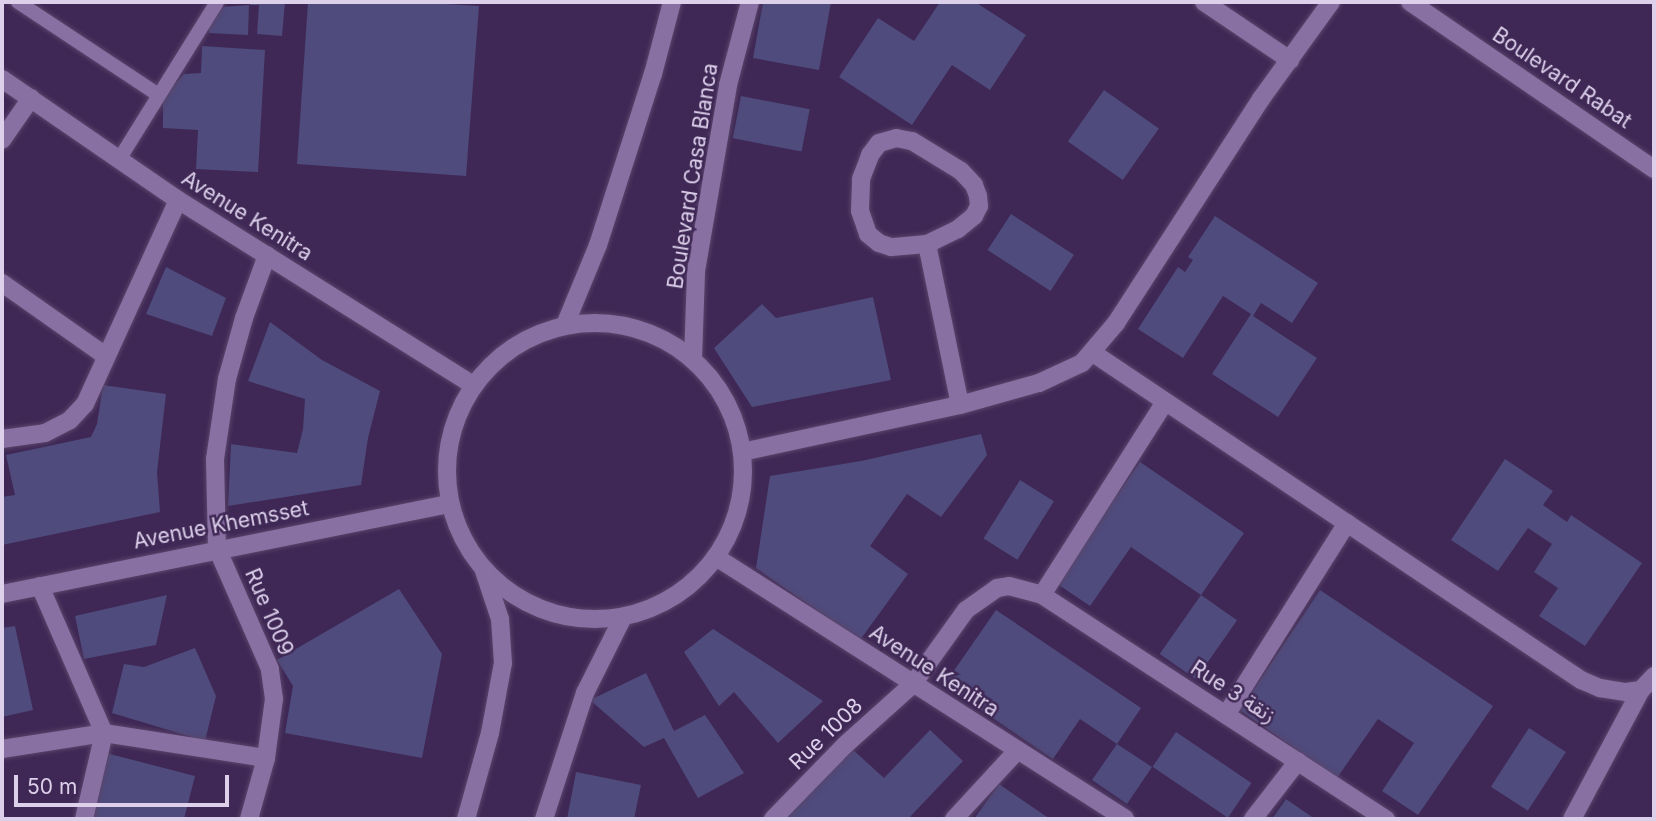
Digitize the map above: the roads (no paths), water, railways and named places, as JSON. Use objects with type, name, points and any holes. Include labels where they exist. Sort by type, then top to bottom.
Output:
[{"type":"street","points":[[565,325],[598,245],[653,74],[672,2]]},
{"type":"street","name":"Boulevard Casa Blanca","points":[[693,359],[696,271],[728,85],[750,2]]},
{"type":"street","points":[[1204,2],[1290,60]]},
{"type":"street","points":[[742,452],[960,405],[1065,373],[1093,353],[1331,2]]},
{"type":"street","name":"Boulevard Rabat","points":[[1410,2],[1654,169]]},
{"type":"street","name":"Avenue Kenitra","points":[[2,79],[178,200],[473,385]]},
{"type":"street","points":[[2,140],[31,98]]},
{"type":"street","points":[[896,138],[912,141],[961,171],[974,185],[979,206],[974,216],[958,229],[927,244],[891,247],[868,234],[860,211],[861,180],[870,155],[879,143],[896,138]]},
{"type":"street","points":[[4,437],[45,433],[70,420],[85,404],[178,200]]},
{"type":"street","points":[[927,244],[960,405]]},
{"type":"street","points":[[217,548],[215,459],[227,379],[244,318],[267,255]]},
{"type":"street","points":[[2,282],[106,356]]},
{"type":"street","points":[[611,323],[655,335],[693,359],[716,384],[733,415],[742,452],[739,511],[719,559],[684,590],[655,607],[623,617],[572,618],[524,602],[484,571],[462,540],[449,504],[445,463],[453,422],[473,385],[513,346],[565,325],[611,323]]},
{"type":"street","points":[[1093,353],[1581,680],[1607,689],[1641,690]]},
{"type":"street","points":[[1048,599],[1165,402]]},
{"type":"street","name":"Avenue Khemsset","points":[[2,594],[217,548],[449,504]]},
{"type":"street","points":[[1226,715],[1347,523]]},
{"type":"street","name":"Rue 1009","points":[[217,548],[270,669],[274,699],[266,758],[249,819]]},
{"type":"street","name":"Avenue Kenitra","points":[[719,559],[1016,752],[1125,819]]},
{"type":"street","points":[[466,819],[490,733],[503,663],[500,619],[484,571]]},
{"type":"street","points":[[40,586],[104,733],[84,819]]},
{"type":"street","name":"Rue 3 زنقة","points":[[913,684],[967,610],[997,588],[1009,586],[1048,599],[1386,819]]},
{"type":"street","points":[[544,819],[585,693],[623,617]]},
{"type":"street","points":[[1572,819],[1641,690],[1654,676]]},
{"type":"street","name":"Rue 1008","points":[[773,819],[845,745],[913,684]]},
{"type":"street","points":[[2,749],[104,733],[266,758]]},
{"type":"street","points":[[954,819],[1016,752]]},
{"type":"street","points":[[1254,819],[1298,761]]},
{"type":"lane","points":[[18,2],[158,94]]},
{"type":"lane","points":[[120,158],[217,2]]}]
